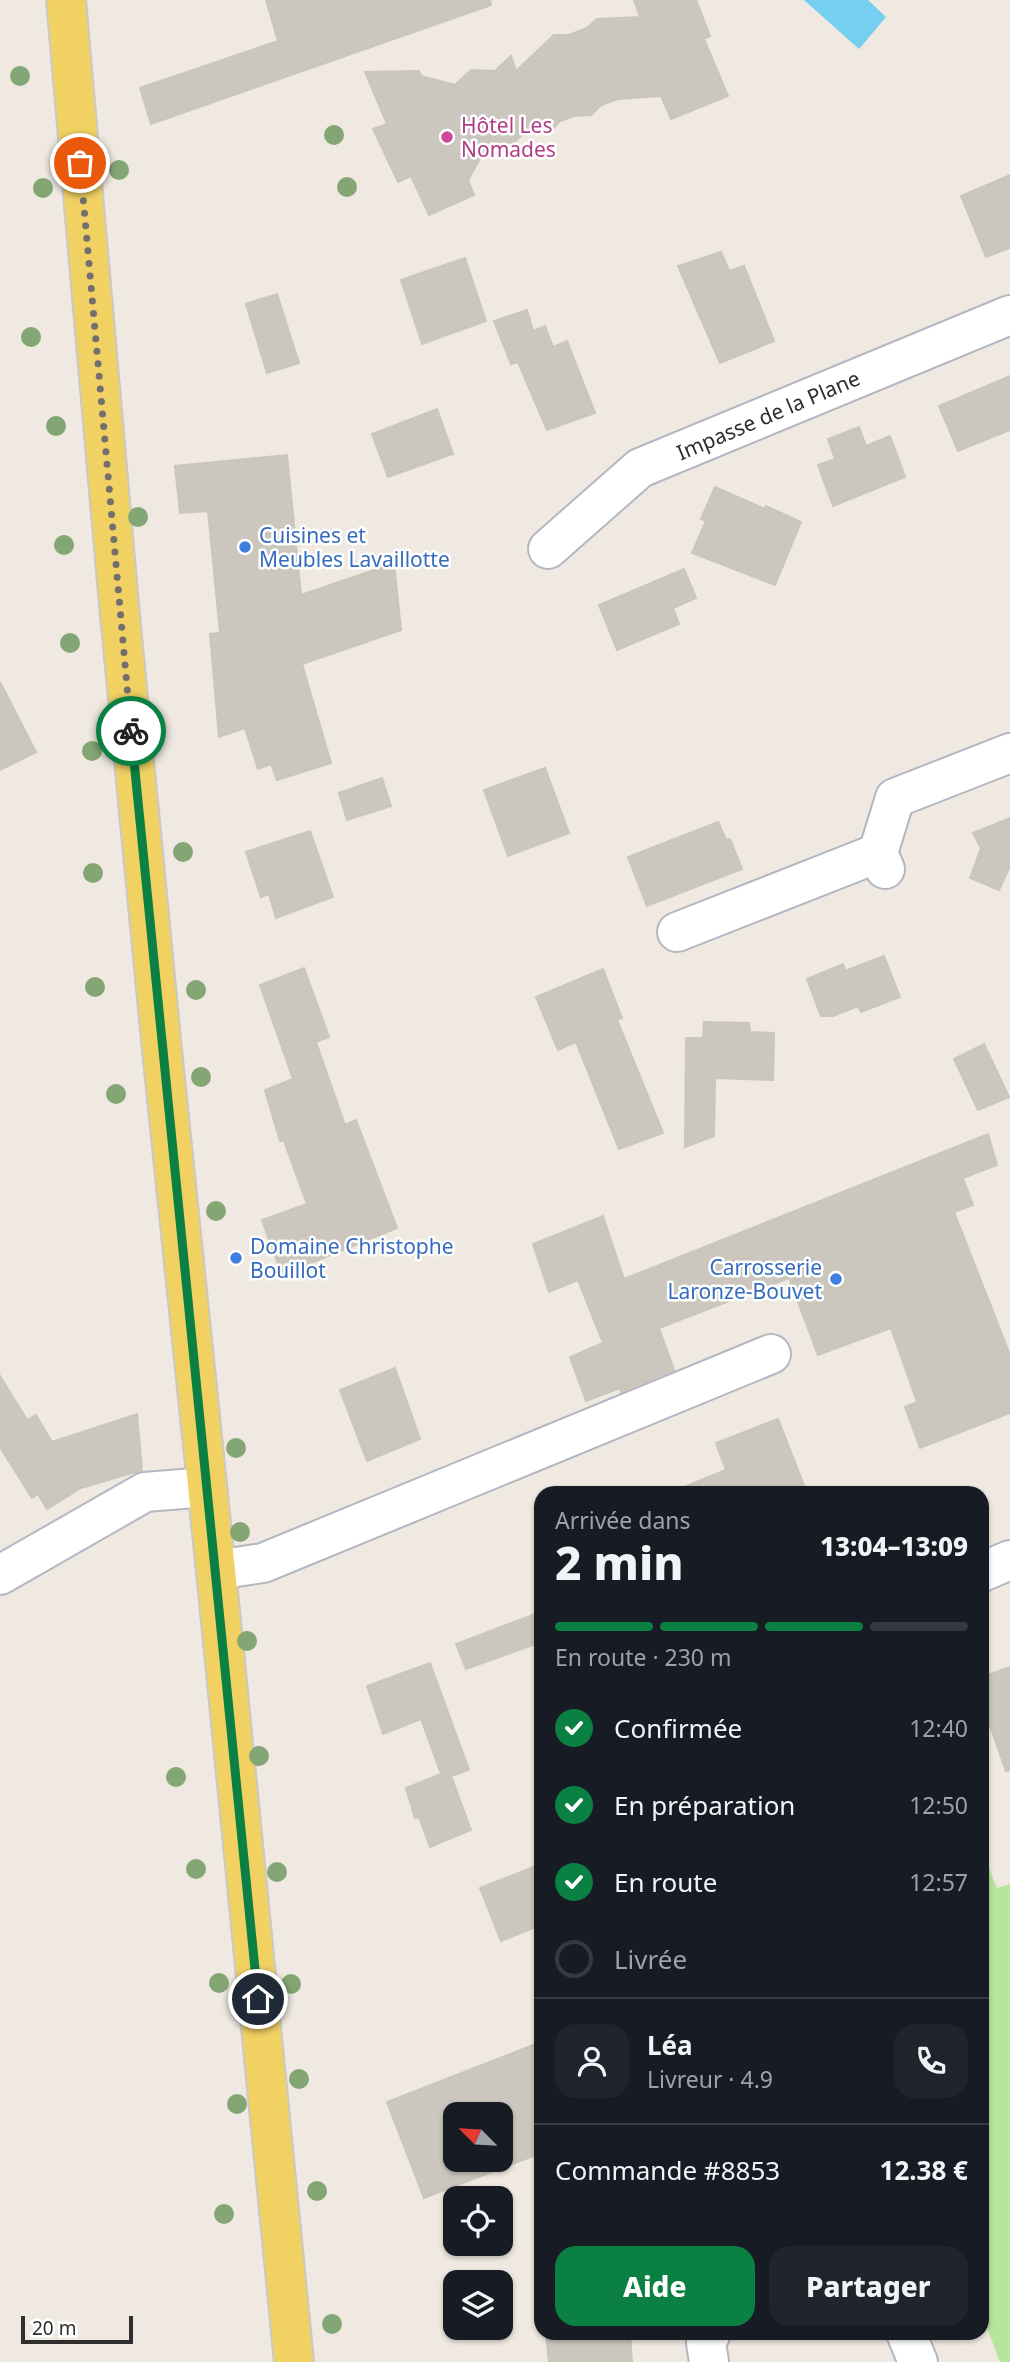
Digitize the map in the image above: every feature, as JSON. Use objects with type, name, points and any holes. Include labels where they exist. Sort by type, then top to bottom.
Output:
[{"type":"main road","points":[[66,0],[119,605],[294,2362]]},
{"type":"street","name":"Impasse de la Plane","points":[[548,549],[640,468],[1010,314]]},
{"type":"street","points":[[677,932],[882,861],[895,798],[1010,753]]},
{"type":"street","points":[[216,1570],[263,1563],[771,1354]]},
{"type":"street","points":[[0,1575],[145,1492],[207,1487]]},
{"type":"street","points":[[989,1569],[1010,1560]]},
{"type":"street","points":[[707,2340],[709,2362]]},
{"type":"street","points":[[909,2340],[918,2362]]},
{"type":"green space","points":[[989,1868],[997,1888],[1010,1884],[1010,2362],[1000,2362],[989,2333]]},
{"type":"water","points":[[804,0],[868,0],[886,17],[859,49]]},
{"type":"building","points":[[266,0],[490,0],[491,5],[151,124],[140,88],[278,41]]},
{"type":"building","points":[[634,0],[696,0],[710,36],[704,39],[728,96],[671,119],[661,96],[618,99],[601,105],[591,115],[574,116],[560,121],[551,131],[522,135],[509,147],[486,148],[468,180],[474,195],[429,215],[411,176],[398,182],[373,129],[387,124],[365,72],[419,71],[421,76],[455,85],[471,70],[495,71],[511,56],[516,71],[554,35],[569,35],[587,28],[597,19],[640,17]]},
{"type":"building","points":[[1010,175],[1010,248],[986,257],[961,196]]},
{"type":"building","points":[[721,252],[729,271],[744,266],[774,341],[720,363],[678,266]]},
{"type":"building","points":[[465,258],[486,321],[422,344],[401,280]]},
{"type":"building","points":[[277,294],[299,363],[267,373],[246,304]]},
{"type":"building","points":[[527,310],[533,331],[545,326],[553,347],[567,341],[595,413],[547,430],[518,362],[511,364],[494,321]]},
{"type":"building","points":[[1010,376],[1010,430],[958,451],[939,406]]},
{"type":"building","points":[[437,409],[453,454],[388,477],[372,434]]},
{"type":"building","points":[[859,427],[866,446],[890,436],[905,477],[833,506],[818,465],[835,459],[828,439]]},
{"type":"building","points":[[287,455],[301,595],[394,563],[401,630],[302,664],[331,763],[277,780],[271,764],[258,769],[245,728],[219,737],[210,634],[220,633],[208,511],[180,513],[175,466]]},
{"type":"building","points":[[715,487],[801,522],[775,585],[692,553],[706,521],[701,519]]},
{"type":"building","points":[[684,569],[696,598],[673,608],[679,624],[617,650],[599,605]]},
{"type":"building","points":[[0,682],[36,752],[0,770]]},
{"type":"building","points":[[545,768],[569,833],[508,856],[484,790]]},
{"type":"building","points":[[382,778],[391,806],[347,820],[339,793]]},
{"type":"building","points":[[1010,818],[1010,866],[999,890],[970,878],[981,848],[973,833]]},
{"type":"building","points":[[718,822],[726,840],[730,839],[742,869],[647,906],[628,857]]},
{"type":"building","points":[[310,831],[333,897],[276,918],[269,894],[261,897],[246,852]]},
{"type":"building","points":[[884,956],[900,997],[861,1012],[858,1006],[833,1016],[821,1016],[807,979],[843,964],[845,971]]},
{"type":"building","points":[[304,968],[329,1037],[316,1042],[345,1125],[356,1120],[397,1228],[282,1275],[262,1220],[307,1204],[284,1141],[280,1141],[265,1090],[293,1079],[260,985]]},
{"type":"building","points":[[603,969],[622,1018],[617,1020],[663,1133],[619,1149],[576,1042],[558,1050],[536,997]]},
{"type":"building","points":[[704,1022],[749,1023],[750,1032],[774,1033],[773,1080],[715,1078],[714,1136],[685,1147],[686,1038],[703,1038]]},
{"type":"building","points":[[984,1044],[1009,1097],[978,1110],[954,1059]]},
{"type":"building","points":[[988,1134],[997,1165],[963,1178],[973,1205],[954,1212],[1010,1355],[1010,1413],[920,1448],[905,1407],[917,1402],[891,1328],[818,1355],[789,1278],[659,1328],[674,1370],[621,1392],[620,1388],[586,1401],[570,1357],[603,1343],[578,1280],[549,1292],[533,1244],[603,1216],[624,1279]]},
{"type":"building","points":[[395,1368],[420,1439],[367,1461],[340,1390]]},
{"type":"building","points":[[0,1376],[27,1420],[36,1415],[52,1442],[137,1414],[142,1470],[81,1488],[47,1509],[38,1494],[32,1498],[0,1447]]},
{"type":"building","points":[[778,1419],[804,1486],[686,1486],[726,1470],[716,1443]]},
{"type":"building","points":[[534,1615],[534,1645],[466,1669],[456,1644]]},
{"type":"building","points":[[430,1663],[469,1770],[451,1776],[471,1830],[430,1847],[419,1817],[415,1818],[406,1788],[441,1774],[421,1719],[383,1734],[367,1686]]},
{"type":"building","points":[[1010,1667],[1010,1770],[1006,1771],[989,1723],[989,1674]]},
{"type":"building","points":[[534,1867],[534,1928],[501,1941],[480,1888]]},
{"type":"building","points":[[534,2045],[534,2156],[513,2164],[513,2102],[443,2102],[443,2172],[492,2172],[455,2186],[443,2186],[443,2191],[424,2198],[387,2102]]},
{"type":"building","points":[[547,2340],[630,2340],[632,2362],[549,2362]]},
{"type":"way so far","points":[[80,163],[131,731]]},
{"type":"place","name":"Hôtel Les Nomades","points":[[447,137]]},
{"type":"place","name":"Cuisines et Meubles Lavaillotte","points":[[245,547]]},
{"type":"place","name":"Domaine Christophe Bouillot","points":[[236,1258]]},
{"type":"place","name":"Carrosserie Laronze-Bouvet","points":[[836,1279]]},
{"type":"route","points":[[131,731],[258,1999]]}]
